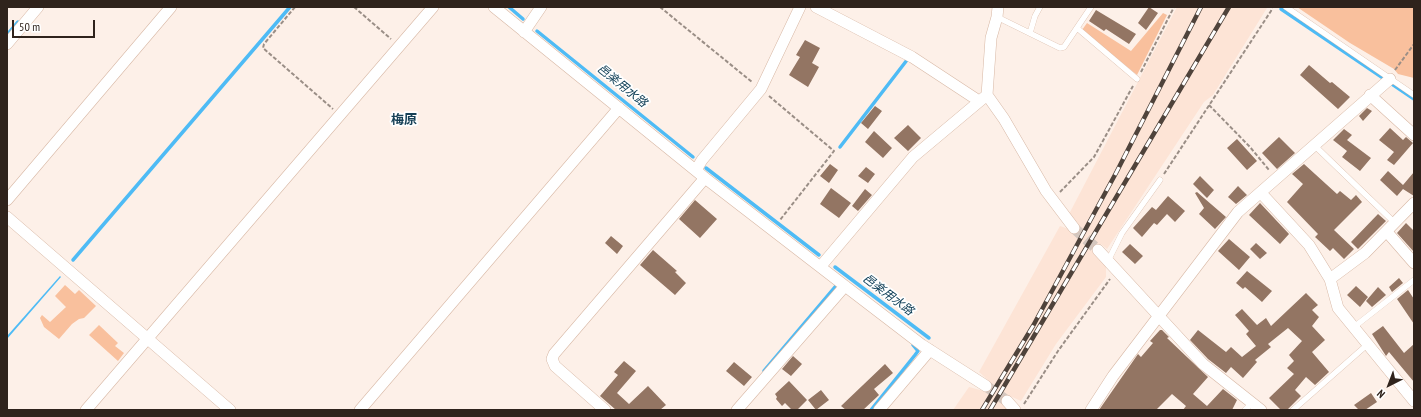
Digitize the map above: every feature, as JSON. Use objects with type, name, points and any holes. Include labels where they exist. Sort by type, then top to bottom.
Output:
[{"type":"street","points":[[7,44],[38,7]]},
{"type":"street","points":[[7,200],[171,7]]},
{"type":"street","points":[[86,410],[433,7]]},
{"type":"street","points":[[494,7],[700,174],[845,286],[930,350],[986,386]]},
{"type":"street","points":[[524,32],[540,7]]},
{"type":"street","points":[[605,410],[555,366],[552,359],[554,354],[700,174],[702,160],[761,89],[800,7]]},
{"type":"street","points":[[816,7],[912,57],[983,98],[1004,119],[1051,198],[1074,228]]},
{"type":"street","points":[[821,266],[913,157],[983,98],[991,38],[998,12]]},
{"type":"street","points":[[1091,410],[1113,376],[1238,212],[1277,180],[1392,75]]},
{"type":"street","points":[[1370,95],[1414,135]]},
{"type":"street","points":[[360,410],[619,108]]},
{"type":"street","points":[[1261,193],[1309,245],[1330,279],[1338,308],[1414,401]]},
{"type":"street","points":[[1330,279],[1366,253],[1414,203]]},
{"type":"street","points":[[7,217],[230,410]]},
{"type":"street","points":[[1386,232],[1414,263]]},
{"type":"street","points":[[1098,250],[1203,364],[1252,408]]},
{"type":"street","points":[[737,410],[845,286]]},
{"type":"street","points":[[879,410],[930,350]]},
{"type":"street","points":[[1007,401],[1019,408]]},
{"type":"lane","points":[[1030,33],[1035,16],[1040,7]]},
{"type":"lane","points":[[998,12],[1030,33],[1060,48],[1064,47],[1091,7]]},
{"type":"lane","points":[[1286,7],[1392,75],[1414,95]]},
{"type":"lane","points":[[1077,28],[1137,79]]},
{"type":"lane","points":[[1315,146],[1395,223]]},
{"type":"lane","points":[[1108,261],[1122,233],[1160,180]]},
{"type":"lane","points":[[1354,327],[1414,280]]},
{"type":"lane","points":[[1293,410],[1368,344]]},
{"type":"path","points":[[295,7],[264,44],[263,48],[340,115]]},
{"type":"path","points":[[354,7],[399,46]]},
{"type":"path","points":[[660,7],[761,89],[834,151],[780,220]]},
{"type":"path","points":[[1051,198],[1062,190],[1094,156],[1137,79],[1174,7]]},
{"type":"path","points":[[1160,180],[1271,11],[1272,7]]},
{"type":"path","points":[[1392,75],[1414,44]]},
{"type":"path","points":[[1209,105],[1250,147],[1277,180]]},
{"type":"path","points":[[1019,408],[1058,351],[1117,270]]},
{"type":"shaded area","points":[[1177,7],[1267,8],[1213,95],[1204,102],[1107,249],[1101,244],[1095,255],[1106,265],[1106,277],[1056,344],[1021,401],[1010,396],[1004,405],[1007,410],[953,410],[969,387],[984,391],[989,381],[979,372],[1060,226],[1072,230],[1078,223],[1068,216]]},
{"type":"shaded area","points":[[1297,7],[1414,7],[1414,78],[1398,74],[1394,69],[1350,43]]},
{"type":"shaded area","points":[[1163,13],[1167,15],[1137,75],[1082,30],[1087,23],[1131,51]]},
{"type":"shaded area","points":[[65,285],[75,294],[79,290],[96,306],[84,318],[79,319],[72,324],[59,339],[44,327],[40,318],[42,315],[50,322],[66,307],[55,296]]},
{"type":"shaded area","points":[[99,325],[118,343],[115,346],[124,353],[118,361],[89,335]]},
{"type":"water","points":[[60,276],[61,277],[7,339],[7,336]]},
{"type":"building","points":[[1149,7],[1158,13],[1146,30],[1138,23]]},
{"type":"building","points":[[1096,10],[1136,34],[1129,44],[1106,29],[1104,31],[1089,21]]},
{"type":"building","points":[[805,40],[820,48],[812,63],[819,67],[808,87],[789,75],[800,57],[796,55]]},
{"type":"building","points":[[1309,65],[1330,83],[1332,82],[1350,97],[1338,109],[1300,75]]},
{"type":"building","points":[[875,106],[882,111],[868,129],[861,123]]},
{"type":"building","points":[[1367,108],[1372,111],[1363,121],[1359,116]]},
{"type":"building","points":[[908,125],[921,138],[908,151],[894,138]]},
{"type":"building","points":[[1390,128],[1403,140],[1406,137],[1413,143],[1394,165],[1387,160],[1394,152],[1379,140]]},
{"type":"building","points":[[1344,129],[1352,135],[1347,140],[1371,158],[1360,171],[1342,157],[1347,151],[1333,140]]},
{"type":"building","points":[[874,131],[892,148],[883,158],[865,142]]},
{"type":"building","points":[[1279,137],[1295,153],[1277,169],[1262,153]]},
{"type":"building","points":[[1237,139],[1257,161],[1247,170],[1227,148]]},
{"type":"building","points":[[830,164],[838,170],[829,183],[820,176]]},
{"type":"building","points":[[1304,164],[1337,194],[1340,191],[1351,200],[1356,195],[1362,202],[1334,230],[1354,249],[1344,259],[1333,248],[1330,251],[1315,237],[1318,234],[1287,202],[1303,184],[1292,174]]},
{"type":"building","points":[[866,167],[875,174],[868,183],[858,176]]},
{"type":"building","points":[[1388,171],[1403,185],[1414,172],[1414,196],[1403,189],[1397,196],[1380,180]]},
{"type":"building","points":[[1200,176],[1214,190],[1207,198],[1193,184]]},
{"type":"building","points":[[1238,186],[1247,195],[1236,204],[1228,197]]},
{"type":"building","points":[[831,188],[851,203],[839,218],[820,204]]},
{"type":"building","points":[[865,189],[872,195],[858,211],[852,206]]},
{"type":"building","points":[[1197,192],[1226,217],[1215,229],[1199,214],[1204,208],[1195,193]]},
{"type":"building","points":[[1168,196],[1185,211],[1175,222],[1167,214],[1157,225],[1154,223],[1142,237],[1133,228],[1152,207],[1156,210]]},
{"type":"building","points":[[695,200],[717,219],[700,238],[679,219]]},
{"type":"building","points":[[1260,203],[1289,234],[1280,244],[1249,215]]},
{"type":"building","points":[[1378,214],[1386,221],[1358,249],[1351,242]]},
{"type":"building","points":[[1406,223],[1414,231],[1414,252],[1397,233]]},
{"type":"building","points":[[611,236],[623,246],[617,254],[605,243]]},
{"type":"building","points":[[1229,239],[1250,257],[1239,270],[1218,251]]},
{"type":"building","points":[[1256,243],[1267,253],[1260,259],[1250,249]]},
{"type":"building","points":[[1130,244],[1143,256],[1135,264],[1122,252]]},
{"type":"building","points":[[653,250],[677,271],[675,272],[686,283],[675,295],[640,265]]},
{"type":"building","points":[[1247,271],[1272,291],[1262,302],[1245,287],[1243,289],[1236,283]]},
{"type":"building","points":[[1399,278],[1403,283],[1392,292],[1389,287]]},
{"type":"building","points":[[1356,286],[1368,297],[1360,307],[1347,295]]},
{"type":"building","points":[[1378,287],[1386,295],[1372,307],[1366,301]]},
{"type":"building","points":[[1408,290],[1414,299],[1414,324],[1397,299]]},
{"type":"building","points":[[1306,293],[1318,305],[1312,310],[1319,317],[1312,326],[1325,340],[1312,352],[1329,372],[1315,385],[1306,377],[1295,390],[1301,396],[1287,410],[1281,410],[1269,398],[1294,374],[1287,368],[1294,361],[1289,355],[1302,341],[1288,328],[1268,344],[1271,347],[1255,360],[1257,362],[1243,378],[1231,367],[1226,373],[1208,359],[1190,340],[1198,330],[1226,352],[1231,347],[1242,357],[1256,346],[1246,334],[1249,331],[1235,315],[1242,309],[1257,325],[1266,318],[1271,326]]},
{"type":"building","points":[[1383,326],[1404,353],[1414,344],[1414,382],[1389,352],[1386,356],[1372,334]]},
{"type":"building","points":[[1160,330],[1162,330],[1169,337],[1167,338],[1208,377],[1193,394],[1207,406],[1223,389],[1237,400],[1232,410],[1183,410],[1186,406],[1172,394],[1156,410],[1099,410],[1138,354],[1141,357],[1153,343],[1150,341]]},
{"type":"building","points":[[793,356],[802,364],[791,376],[782,369]]},
{"type":"building","points":[[624,361],[636,371],[617,393],[629,404],[648,386],[666,405],[660,410],[616,410],[600,396],[618,375],[614,372]]},
{"type":"building","points":[[734,362],[752,377],[744,386],[726,371]]},
{"type":"building","points":[[885,364],[893,373],[874,389],[879,395],[863,410],[846,410],[841,406]]},
{"type":"building","points":[[789,381],[807,400],[797,410],[792,410],[785,403],[782,406],[776,399],[777,397],[775,394]]},
{"type":"building","points":[[821,390],[829,400],[816,410],[808,400]]},
{"type":"building","points":[[1371,393],[1377,402],[1365,410],[1359,410],[1354,405]]},
{"type":"waterway","points":[[73,260],[290,7]]},
{"type":"waterway","name":"邑楽用水路","points":[[509,7],[523,19]]},
{"type":"waterway","points":[[1281,9],[1414,99]]},
{"type":"waterway","points":[[7,35],[18,22]]},
{"type":"waterway","name":"邑楽用水路","points":[[537,31],[693,157]]},
{"type":"waterway","points":[[840,147],[907,60]]},
{"type":"waterway","name":"邑楽用水路","points":[[706,168],[819,255]]},
{"type":"waterway","name":"邑楽用水路","points":[[835,267],[929,338]]},
{"type":"waterway","points":[[764,371],[836,286]]},
{"type":"waterway","points":[[871,410],[918,351],[913,345]]},
{"type":"tunnel","points":[[1074,228],[1098,250]]},
{"type":"tunnel","points":[[986,386],[1007,401]]},
{"type":"railway","points":[[982,410],[1033,326],[1116,173],[1201,7]]},
{"type":"railway","points":[[990,410],[1229,7]]},
{"type":"district","name":"梅原","points":[[404,120]]}]
